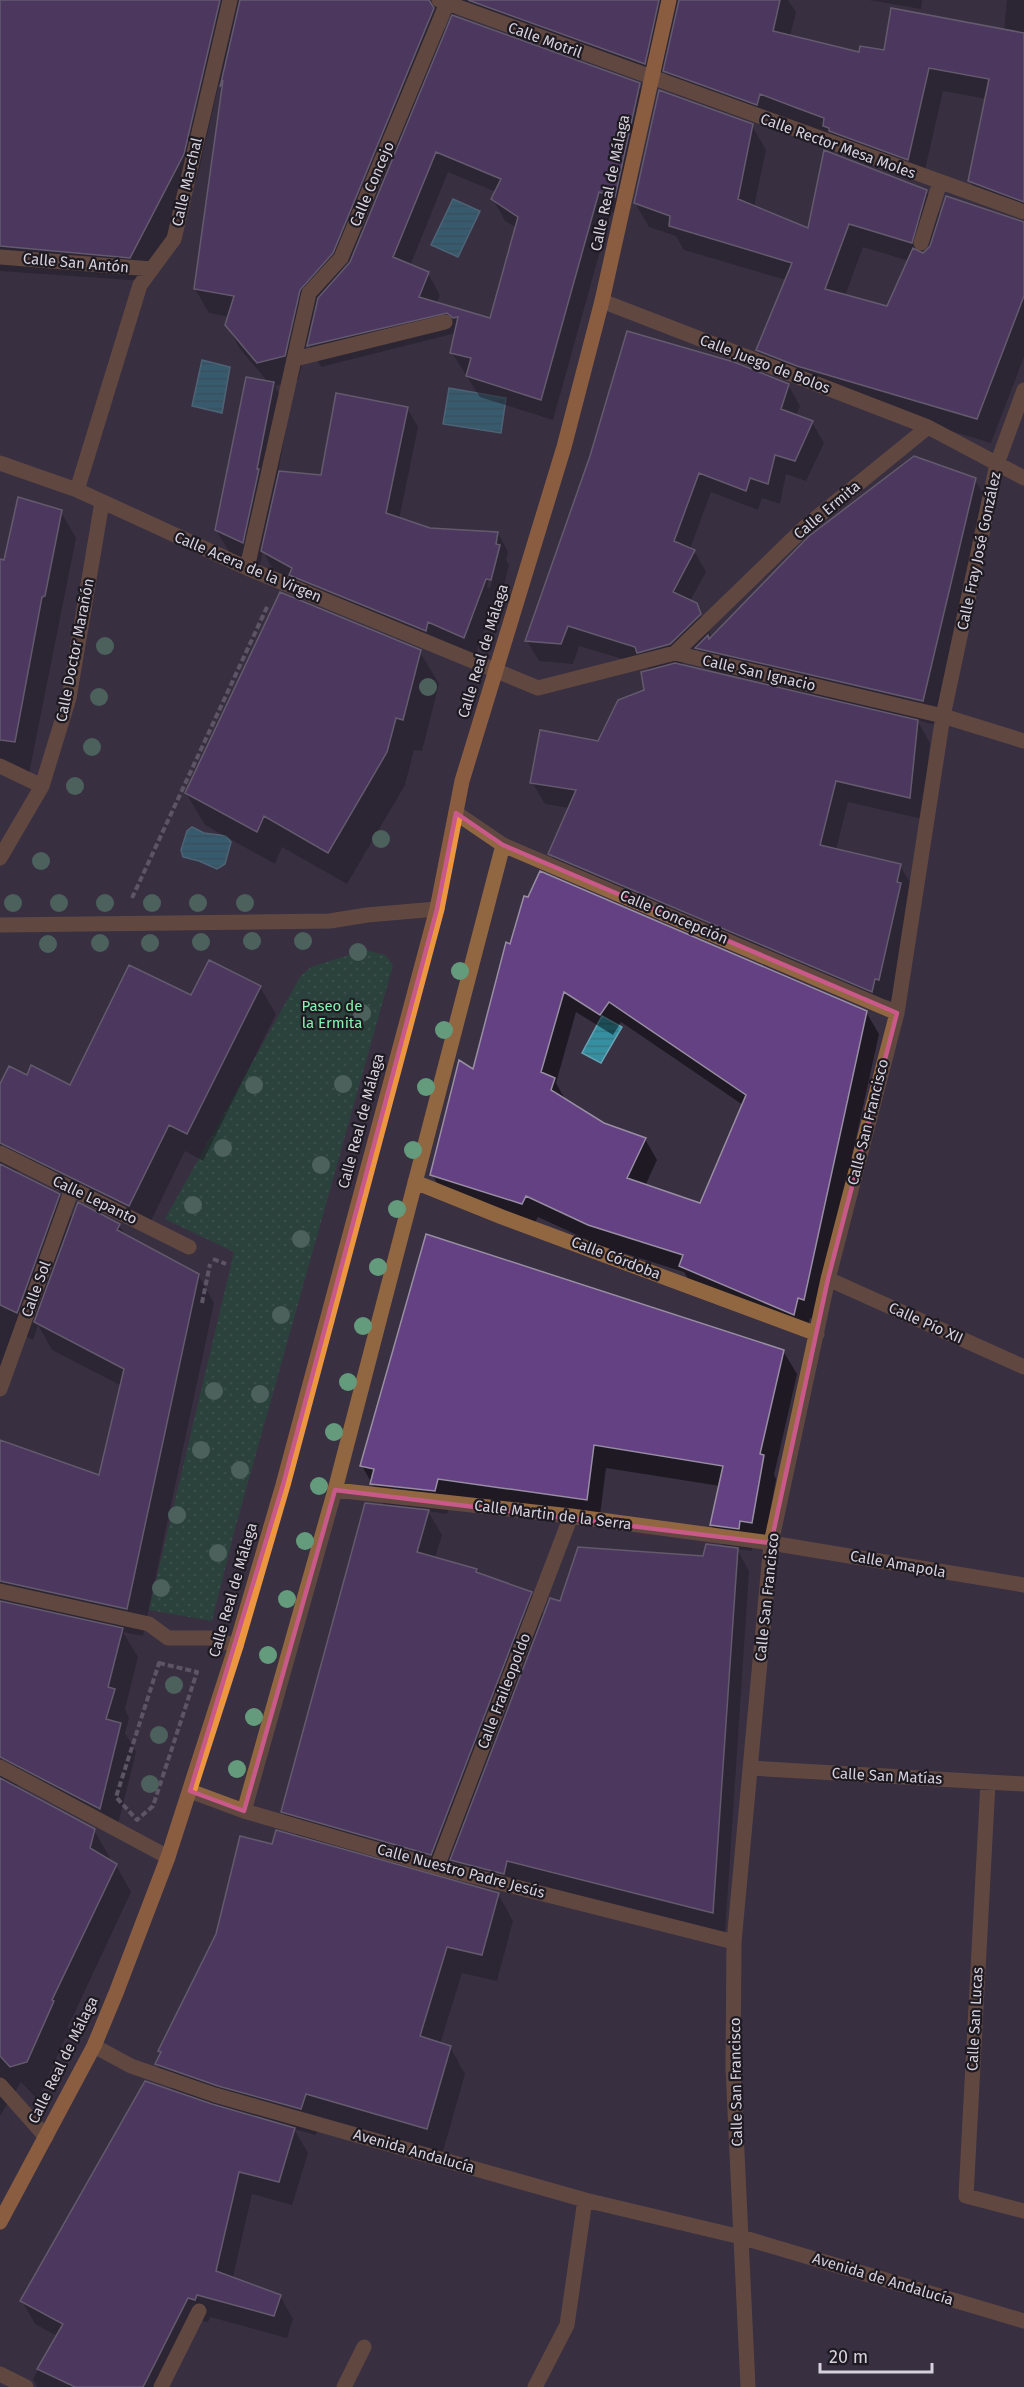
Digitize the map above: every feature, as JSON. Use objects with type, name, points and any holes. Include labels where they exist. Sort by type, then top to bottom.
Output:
[{"type":"main road","name":"Calle Real de Málaga","points":[[0,2222],[94,2046],[168,1857],[236,1646],[283,1485],[436,909],[462,781],[564,447],[602,301],[669,0]]},
{"type":"street","name":"Calle Marchal","points":[[77,490],[140,285],[174,239],[230,0]]},
{"type":"street","name":"Calle Motril","points":[[443,2],[652,79]]},
{"type":"street","name":"Calle Concejo","points":[[247,568],[309,293],[341,258],[443,2]]},
{"type":"street","name":"Calle Rector Mesa Moles","points":[[652,79],[1024,212]]},
{"type":"street","points":[[921,243],[940,182]]},
{"type":"street","name":"Calle San Antón","points":[[0,257],[152,269]]},
{"type":"street","name":"Calle Juego de Bolos","points":[[602,301],[928,427]]},
{"type":"street","points":[[295,359],[445,322]]},
{"type":"street","name":"Calle Fray José González","points":[[943,716],[997,464],[1024,390]]},
{"type":"street","points":[[928,427],[1024,478]]},
{"type":"street","name":"Calle Ermita","points":[[675,653],[805,527],[928,427]]},
{"type":"street","name":"Calle Acera de la Virgen","points":[[0,463],[77,490],[247,568],[496,672]]},
{"type":"street","name":"Calle Doctor Marañón","points":[[0,858],[42,786],[69,698],[102,502]]},
{"type":"street","name":"Calle San Ignacio","points":[[496,672],[538,688],[675,653],[943,716],[1024,741]]},
{"type":"street","name":"Calle San Francisco","points":[[748,2387],[733,2068],[734,1942],[771,1543],[828,1279],[897,1013],[943,716]]},
{"type":"street","points":[[0,765],[42,786]]},
{"type":"street","name":"Calle Concepción","points":[[456,813],[503,844],[897,1013]]},
{"type":"street","points":[[244,1811],[334,1491],[503,844]]},
{"type":"street","points":[[0,925],[330,921],[436,909]]},
{"type":"street","name":"Calle Lepanto","points":[[0,1153],[189,1247]]},
{"type":"street","name":"Calle Córdoba","points":[[415,1182],[502,1217],[817,1334]]},
{"type":"street","name":"Calle Sol","points":[[0,1389],[3,1367],[72,1189]]},
{"type":"street","name":"Calle Pío XII","points":[[828,1279],[1024,1367]]},
{"type":"street","name":"Calle Martin de la Serra","points":[[334,1491],[571,1516],[771,1543]]},
{"type":"street","name":"Calle Fraileopoldo","points":[[437,1867],[571,1516]]},
{"type":"street","name":"Calle Amapola","points":[[771,1543],[1024,1585]]},
{"type":"street","points":[[0,1591],[149,1624],[168,1638],[212,1638],[236,1646]]},
{"type":"street","points":[[0,1767],[168,1857]]},
{"type":"street","name":"Calle San Matías","points":[[751,1768],[1024,1784]]},
{"type":"street","name":"Calle San Lucas","points":[[988,1782],[966,2196],[1024,2211]]},
{"type":"street","name":"Calle Nuestro Padre Jesús","points":[[189,1791],[244,1811],[437,1867],[734,1942]]},
{"type":"street","name":"Avenida Andalucía","points":[[94,2046],[131,2066],[214,2095],[585,2200],[741,2237]]},
{"type":"street","points":[[0,2085],[46,2137]]},
{"type":"street","points":[[535,2387],[567,2325],[585,2200]]},
{"type":"street","name":"Avenida de Andalucía","points":[[741,2237],[1024,2321]]},
{"type":"street","points":[[160,2387],[199,2311]]},
{"type":"street","points":[[344,2387],[364,2347]]},
{"type":"street","points":[[0,2374],[26,2387]]},
{"type":"path","points":[[121,923],[259,625]]},
{"type":"path","points":[[202,1303],[211,1258]]},
{"type":"path","points":[[159,1663],[197,1672],[153,1806],[137,1820],[116,1797],[159,1663]]},
{"type":"highlighted area","points":[[456,813],[503,845],[897,1013],[828,1279],[771,1543],[335,1490],[244,1811],[190,1791],[283,1485],[437,909]]},
{"type":"green space","name":"Paseo de la Ermita","points":[[365,950],[385,955],[393,965],[236,1525],[212,1621],[149,1610],[234,1252],[165,1219],[300,977],[311,967]]},
{"type":"water","points":[[453,199],[480,211],[458,257],[431,245]]},
{"type":"water","points":[[202,360],[230,367],[222,413],[192,406]]},
{"type":"water","points":[[449,388],[506,398],[501,433],[443,424]]},
{"type":"water","points":[[192,827],[204,833],[226,836],[231,842],[225,864],[217,869],[183,857],[181,850],[187,831]]},
{"type":"water","points":[[602,1016],[622,1027],[601,1063],[582,1053]]},
{"type":"building","points":[[0,0],[220,0],[184,154],[130,258],[0,246]]},
{"type":"building","points":[[240,0],[429,0],[434,8],[333,253],[300,290],[285,356],[257,363],[225,325],[234,296],[194,289],[223,80],[220,87]]},
{"type":"building","points":[[468,0],[659,0],[645,64]]},
{"type":"building","points":[[679,0],[780,0],[773,31],[859,52],[860,46],[884,50],[891,8],[1024,33],[1024,202],[968,181],[989,79],[929,68],[908,160],[829,131],[829,128],[823,126],[824,118],[760,94],[757,105],[663,71]]},
{"type":"building","points":[[452,15],[640,83],[615,197],[599,192],[541,400],[466,376],[471,358],[450,353],[458,317],[453,318],[447,313],[307,346],[318,298],[350,262]],"holes":[[[436,152],[501,179],[491,199],[518,217],[490,318],[419,297],[429,272],[393,257]]]},
{"type":"building","points":[[659,90],[753,124],[738,199],[808,228],[824,150],[927,190],[912,243],[849,224],[825,289],[887,306],[913,248],[923,253],[930,246],[946,196],[1024,222],[1024,296],[977,419],[797,366],[756,350],[792,263],[669,226],[670,216],[634,203]]},
{"type":"building","points":[[627,331],[734,362],[789,384],[781,409],[813,421],[795,461],[775,455],[768,484],[750,478],[746,491],[699,473],[674,541],[695,550],[673,592],[697,603],[701,614],[670,644],[637,653],[635,647],[568,626],[561,644],[525,641],[590,456]]},
{"type":"building","points":[[246,377],[274,382],[243,543],[215,530]]},
{"type":"building","points":[[336,393],[408,407],[386,513],[430,528],[498,532],[496,544],[500,545],[491,580],[486,579],[464,638],[428,622],[426,631],[289,575],[292,568],[261,551],[279,471],[321,475]]},
{"type":"building","points":[[914,456],[976,478],[923,701],[695,648],[708,635],[709,639],[809,536]]},
{"type":"building","points":[[18,497],[62,510],[45,596],[42,597],[15,742],[0,740],[0,559],[4,560]]},
{"type":"building","points":[[280,592],[421,650],[403,720],[396,718],[387,752],[328,853],[264,816],[257,832],[185,793]]},
{"type":"building","points":[[675,663],[918,720],[910,798],[836,781],[820,845],[901,864],[897,882],[901,883],[879,980],[875,979],[872,992],[548,854],[576,790],[530,783],[540,730],[598,741],[618,700],[644,690],[641,672]]},
{"type":"building","points":[[540,871],[867,1011],[804,1300],[798,1298],[794,1315],[679,1266],[683,1255],[588,1225],[526,1196],[522,1204],[430,1175],[459,1060],[473,1069],[506,942],[510,944],[524,896],[528,897]],"holes":[[[564,992],[600,1015],[609,1002],[746,1095],[700,1203],[627,1178],[646,1138],[604,1123],[551,1090],[555,1078],[541,1072]]]},
{"type":"building","points":[[209,960],[261,986],[187,1134],[169,1125],[129,1206],[0,1143],[0,1084],[9,1066],[27,1075],[31,1065],[70,1085],[129,965],[191,995]]},
{"type":"building","points":[[0,1164],[60,1194],[17,1313],[0,1305]]},
{"type":"building","points":[[78,1202],[120,1224],[117,1230],[199,1274],[127,1609],[0,1581],[0,1440],[99,1475],[124,1369],[34,1322]]},
{"type":"building","points":[[426,1234],[784,1350],[760,1454],[764,1455],[752,1523],[740,1521],[739,1529],[710,1525],[723,1466],[594,1445],[587,1500],[438,1479],[435,1491],[370,1484],[374,1469],[360,1466]]},
{"type":"building","points":[[365,1503],[429,1510],[417,1552],[477,1569],[476,1572],[532,1592],[431,1855],[281,1812]]},
{"type":"building","points":[[706,1544],[738,1548],[713,1913],[507,1861],[504,1874],[450,1860],[550,1598],[560,1601],[578,1547],[703,1556]]},
{"type":"building","points":[[0,1601],[123,1628],[108,1687],[115,1689],[106,1719],[121,1723],[100,1809],[0,1757]]},
{"type":"building","points":[[0,1778],[95,1829],[90,1848],[117,1864],[52,2000],[54,2001],[27,2062],[10,2067],[0,2056]]},
{"type":"building","points":[[276,1830],[499,1893],[482,1955],[447,1947],[420,2036],[451,2046],[427,2129],[306,2094],[301,2109],[218,2086],[155,2064],[161,2052],[158,2051],[216,1934],[240,1836],[272,1844]]},
{"type":"building","points":[[145,2081],[212,2104],[295,2128],[279,2182],[239,2172],[216,2271],[281,2295],[274,2316],[197,2295],[195,2300],[188,2298],[143,2387],[75,2387],[37,2369],[63,2324],[20,2301]]}]
